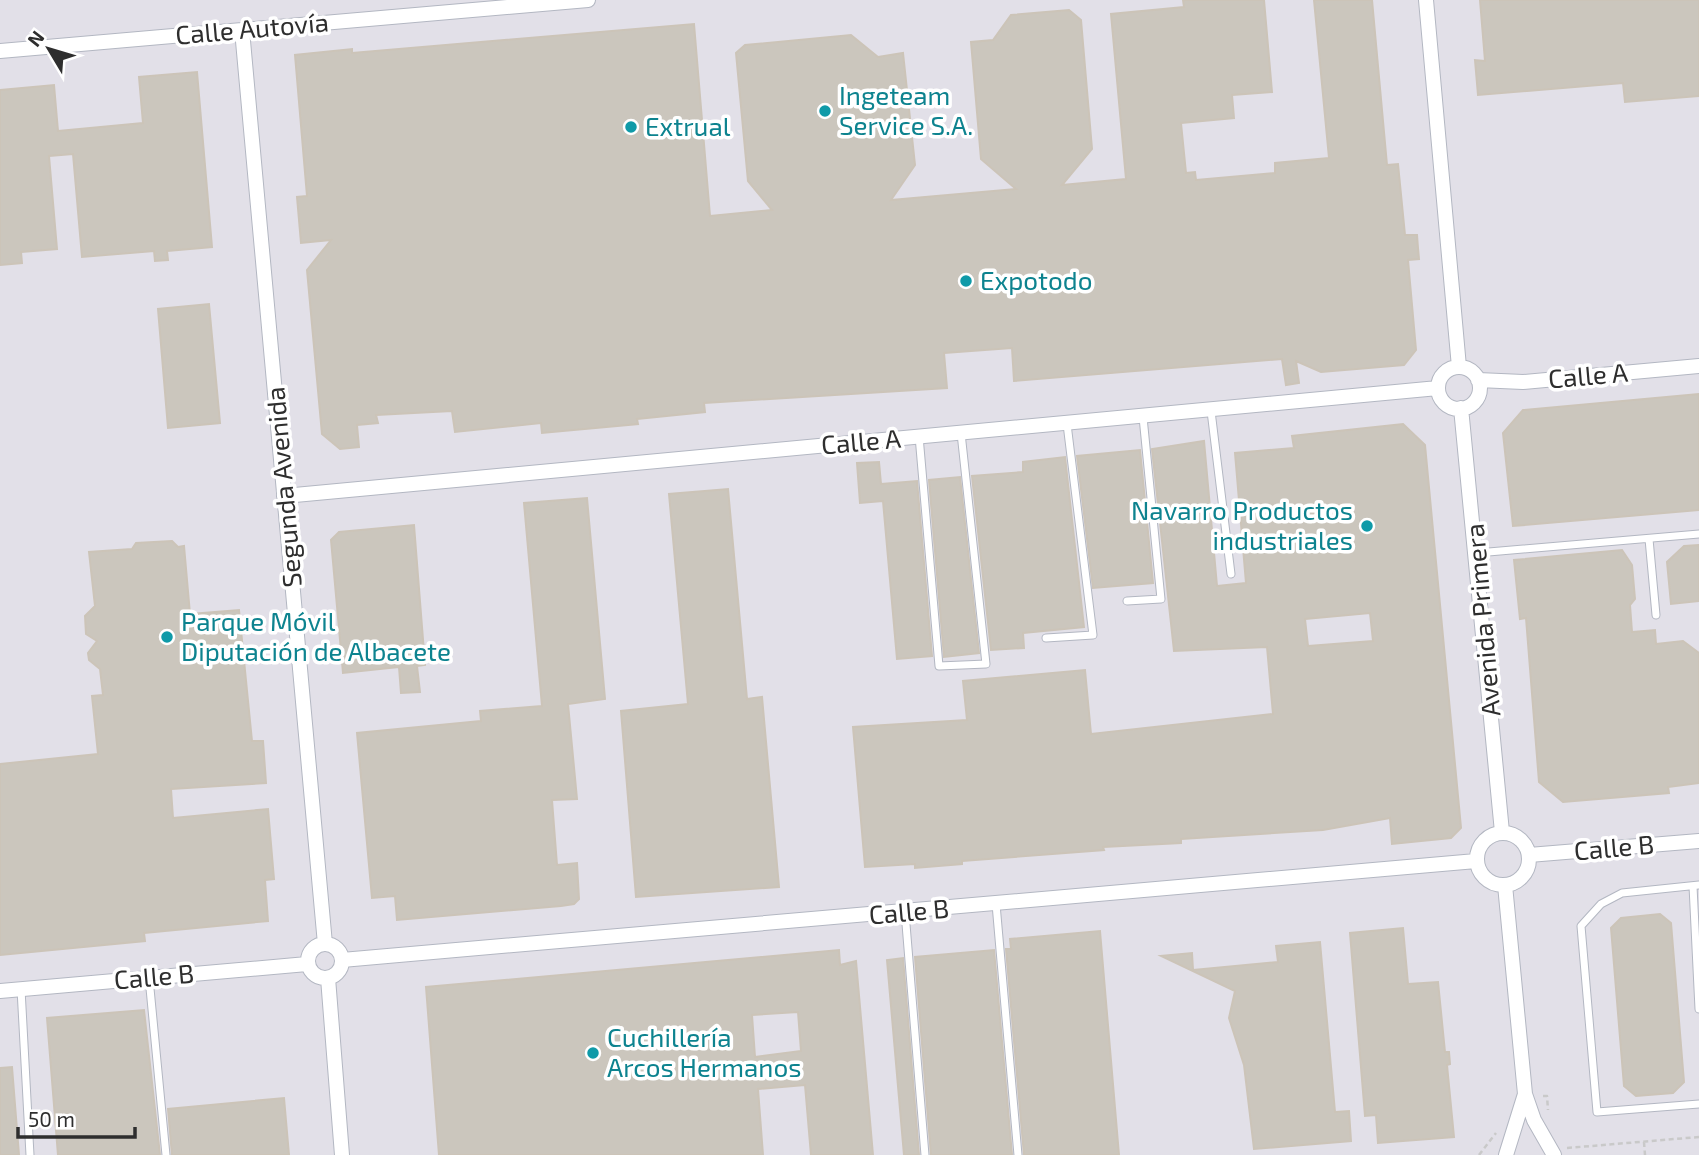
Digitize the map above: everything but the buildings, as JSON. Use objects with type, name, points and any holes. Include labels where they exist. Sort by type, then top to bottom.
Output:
[{"type":"street","name":"Calle Autovía","points":[[0,51],[588,0]]},
{"type":"street","points":[[1426,0],[1459,367]]},
{"type":"street","name":"Segunda Avenida","points":[[242,30],[325,944]]},
{"type":"street","name":"Calle A","points":[[1478,380],[1523,382],[1699,366]]},
{"type":"street","points":[[1459,367],[1470,371],[1478,380],[1476,398],[1461,408],[1445,404],[1438,388],[1446,371],[1459,367]]},
{"type":"street","name":"Calle A","points":[[284,496],[1438,388]]},
{"type":"street","name":"Avenida Primera","points":[[1461,408],[1502,832]]},
{"type":"street","points":[[1502,832],[1520,838],[1529,855],[1526,872],[1517,881],[1505,885],[1486,880],[1476,861],[1482,842],[1502,832]]},
{"type":"street","name":"Calle B","points":[[1529,855],[1699,841]]},
{"type":"street","name":"Calle B","points":[[342,960],[1476,861]]},
{"type":"street","points":[[1505,885],[1525,1094],[1534,1120],[1555,1151]]},
{"type":"street","points":[[325,944],[336,948],[342,960],[338,972],[328,978],[312,974],[307,964],[310,952],[325,944]]},
{"type":"street","name":"Calle B","points":[[0,991],[307,964]]},
{"type":"street","points":[[328,978],[342,1155]]},
{"type":"street","points":[[1506,1155],[1525,1094]]},
{"type":"lane","points":[[1211,411],[1231,574]]},
{"type":"lane","points":[[1127,601],[1161,598],[1143,416]]},
{"type":"lane","points":[[1046,638],[1093,635],[1067,424]]},
{"type":"lane","points":[[919,436],[939,666],[986,664],[961,433]]},
{"type":"lane","points":[[1477,553],[1699,534]]},
{"type":"lane","points":[[1649,539],[1656,615]]},
{"type":"lane","points":[[1699,1009],[1696,885],[1622,893],[1601,904],[1581,926],[1597,1112],[1699,1104]]},
{"type":"lane","points":[[996,904],[1017,1155]]},
{"type":"lane","points":[[905,912],[925,1155]]},
{"type":"lane","points":[[149,978],[166,1155]]},
{"type":"lane","points":[[21,989],[30,1155]]},
{"type":"path","points":[[1525,1094],[1547,1096],[1548,1121]]},
{"type":"path","points":[[1479,1155],[1501,1126]]},
{"type":"path","points":[[1555,1151],[1699,1137]]},
{"type":"path","points":[[1644,1142],[1645,1155]]},
{"type":"shaded area","points":[[0,0],[1699,0],[1699,1155],[0,1155]]},
{"type":"place","name":"Ingeteam Service S.A.","points":[[825,111]]},
{"type":"place","name":"Extrual","points":[[631,127]]},
{"type":"place","name":"Expotodo","points":[[966,281]]},
{"type":"place","name":"Navarro Productos industriales","points":[[1367,526]]},
{"type":"place","name":"Parque Móvil Diputación de Albacete","points":[[167,637]]},
{"type":"place","name":"Cuchillería Arcos Hermanos","points":[[593,1053]]}]
